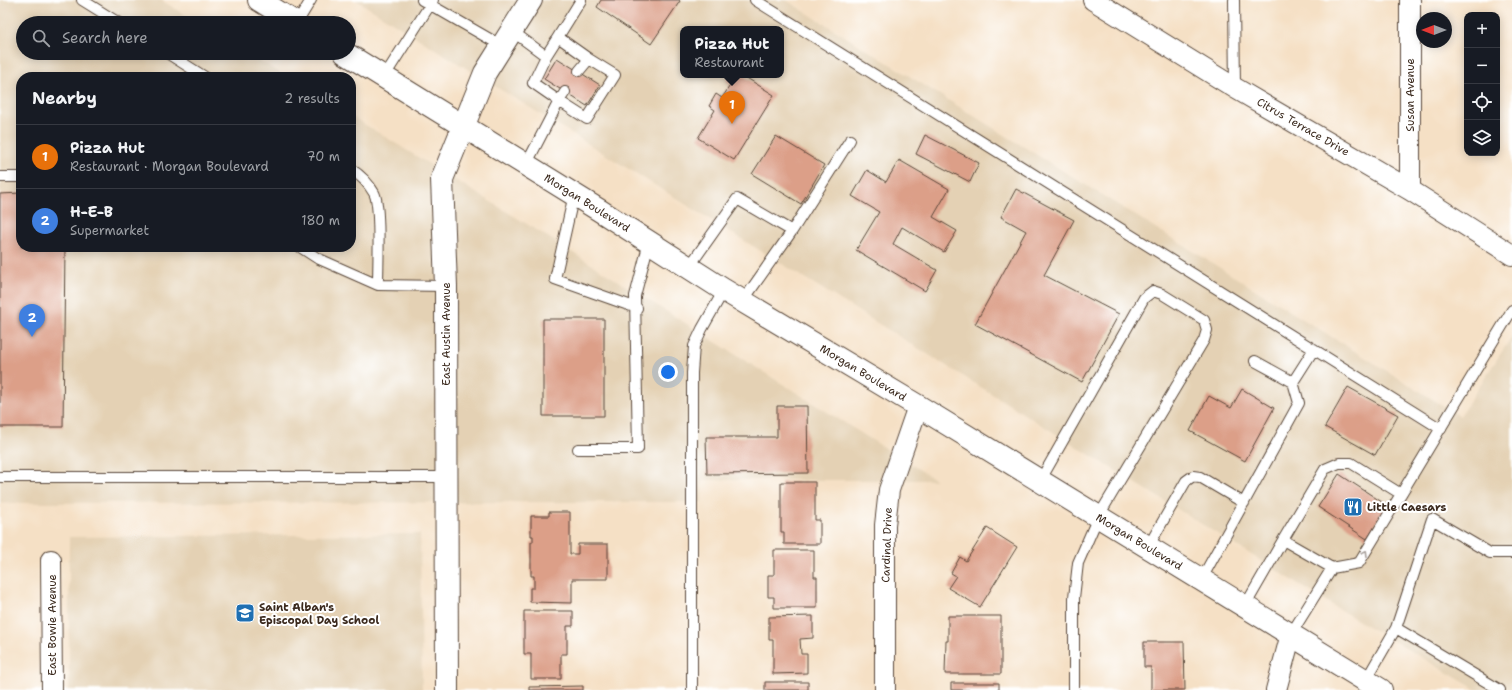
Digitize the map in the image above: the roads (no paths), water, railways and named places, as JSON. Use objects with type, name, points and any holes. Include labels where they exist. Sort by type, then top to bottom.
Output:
[{"type":"main road","points":[[259,0],[285,16]]},
{"type":"main road","name":"East Austin Avenue","points":[[447,690],[446,286],[442,179],[485,73],[532,0]]},
{"type":"main road","name":"Morgan Boulevard","points":[[356,60],[574,194],[724,290],[918,406],[1374,685]]},
{"type":"street","name":"Citrus Terrace Drive","points":[[1093,0],[1235,88],[1410,190],[1512,255]]},
{"type":"street","name":"Susan Avenue","points":[[1410,0],[1410,190]]},
{"type":"street","name":"Cardinal Drive","points":[[885,690],[885,525],[889,490],[918,406]]},
{"type":"street","name":"East Bowie Avenue","points":[[52,560],[52,690]]},
{"type":"street","points":[[1276,690],[1291,634]]},
{"type":"lane","points":[[82,0],[108,16]]},
{"type":"lane","points":[[301,16],[311,0]]},
{"type":"lane","points":[[558,37],[615,75],[587,119],[562,97],[533,83],[546,56],[581,0]]},
{"type":"lane","points":[[755,0],[1441,428]]},
{"type":"lane","points":[[1234,0],[1235,88]]},
{"type":"lane","points":[[384,77],[428,2],[546,56]]},
{"type":"lane","points":[[579,71],[589,59]]},
{"type":"lane","points":[[178,60],[197,72]]},
{"type":"lane","points":[[526,165],[562,97]]},
{"type":"lane","points":[[743,301],[792,231],[850,140]]},
{"type":"lane","points":[[356,172],[375,194],[378,221],[378,285]]},
{"type":"lane","points":[[0,177],[16,177]]},
{"type":"lane","points":[[574,194],[555,279],[637,308]]},
{"type":"lane","points":[[689,267],[737,199],[792,231]]},
{"type":"lane","points":[[578,449],[638,449],[636,296],[649,242]]},
{"type":"lane","points":[[308,252],[317,258],[378,285],[446,286]]},
{"type":"lane","points":[[692,690],[692,373],[694,346],[724,290]]},
{"type":"lane","points":[[1040,481],[1144,298],[1153,291],[1162,294],[1204,320],[1207,330],[1204,340],[1098,517],[1078,563],[1074,598],[1074,690]]},
{"type":"lane","points":[[1283,540],[1332,568],[1359,563],[1512,310]]},
{"type":"lane","points":[[1293,382],[1314,349]]},
{"type":"lane","points":[[1201,580],[1299,403],[1293,382],[1255,362]]},
{"type":"lane","points":[[1245,606],[1325,469],[1339,463],[1351,463],[1401,494]]},
{"type":"lane","points":[[1148,547],[1186,481],[1193,476],[1200,477],[1244,503]]},
{"type":"lane","points":[[0,477],[447,477]]},
{"type":"lane","points":[[1374,685],[1396,628],[1432,519],[1490,553],[1512,553]]},
{"type":"lane","points":[[1291,634],[1332,568]]},
{"type":"lane","points":[[1396,628],[1500,690]]},
{"type":"place","name":"Pizza Hut","points":[[732,124]]},
{"type":"place","name":"H-E-B","points":[[32,337]]},
{"type":"place","name":"Little Caesars","points":[[1353,507]]},
{"type":"place","name":"Saint Alban's Episcopal Day School","points":[[245,613]]}]
